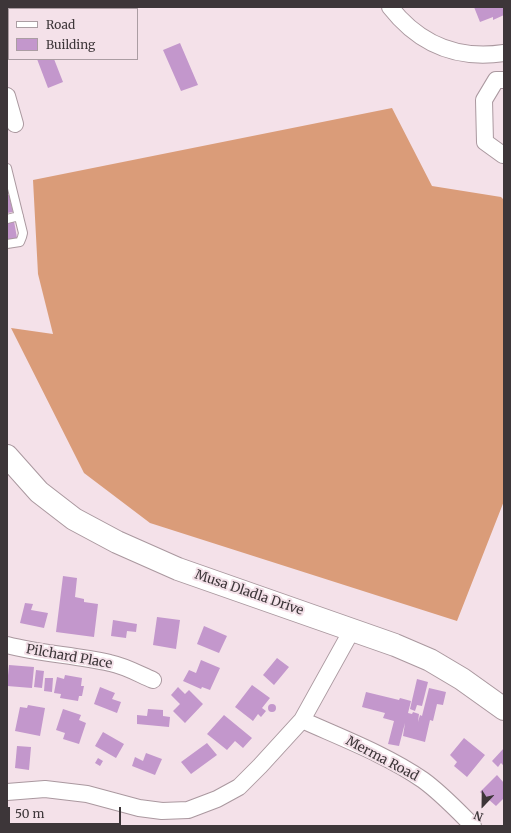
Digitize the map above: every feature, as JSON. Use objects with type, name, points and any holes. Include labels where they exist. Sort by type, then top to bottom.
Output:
[{"type":"street","points":[[390,7],[412,30],[443,48],[477,55],[504,53]]},
{"type":"street","points":[[503,155],[485,142],[484,100],[496,80],[504,80]]},
{"type":"street","points":[[7,96],[16,124]]},
{"type":"street","name":"Musa Dladla Drive","points":[[7,456],[39,492],[74,519],[117,542],[178,569],[395,645],[430,660],[462,679],[504,710]]},
{"type":"street","points":[[7,792],[45,789],[87,794],[140,808],[162,811],[188,810],[217,799],[239,787],[302,720],[352,630]]},
{"type":"street","name":"Pilchard Place","points":[[7,645],[27,651],[112,663],[153,680]]},
{"type":"street","name":"Merma Road","points":[[302,720],[396,764],[423,780],[473,826]]},
{"type":"lane","points":[[7,168],[10,189],[23,233],[20,242],[7,244]]},
{"type":"lane","points":[[7,219],[19,216]]},
{"type":"shaded area","points":[[392,108],[432,186],[501,197],[504,200],[504,501],[457,621],[150,523],[84,473],[11,328],[53,334],[38,274],[33,180]]},
{"type":"building","points":[[9,7],[27,7],[27,8]]},
{"type":"building","points":[[474,7],[504,7],[504,15],[493,20],[493,17],[480,22]]},
{"type":"building","points":[[180,43],[198,85],[181,91],[163,50]]},
{"type":"building","points":[[37,60],[54,60],[63,82],[48,88]]},
{"type":"building","points":[[7,195],[9,195],[13,212],[7,213]]},
{"type":"building","points":[[14,221],[17,238],[7,240],[7,222]]},
{"type":"building","points":[[63,576],[77,578],[75,597],[84,599],[84,602],[98,604],[94,637],[56,632]]},
{"type":"building","points":[[25,603],[33,604],[31,610],[48,613],[44,628],[20,623]]},
{"type":"building","points":[[157,617],[180,620],[176,649],[153,645]]},
{"type":"building","points":[[113,620],[137,624],[136,632],[127,631],[126,638],[111,636]]},
{"type":"building","points":[[204,626],[227,636],[219,653],[197,644]]},
{"type":"building","points":[[277,658],[289,667],[274,685],[263,675]]},
{"type":"building","points":[[201,660],[220,668],[210,690],[202,687],[201,689],[183,681],[189,670],[196,673]]},
{"type":"building","points":[[9,665],[34,667],[32,688],[7,686]]},
{"type":"building","points":[[36,670],[44,671],[42,688],[34,687]]},
{"type":"building","points":[[65,675],[82,678],[81,686],[84,686],[82,696],[79,696],[78,701],[60,698],[61,694],[54,693],[57,677],[64,679]]},
{"type":"building","points":[[45,678],[53,678],[52,692],[44,691]]},
{"type":"building","points":[[417,679],[428,682],[422,706],[417,705],[415,711],[410,709]]},
{"type":"building","points":[[252,685],[270,698],[262,708],[266,711],[261,717],[258,714],[253,721],[235,707]]},
{"type":"building","points":[[100,687],[115,693],[112,699],[121,702],[117,713],[94,704]]},
{"type":"building","points":[[178,687],[185,694],[189,690],[203,704],[185,723],[173,711],[180,704],[171,695]]},
{"type":"building","points":[[429,688],[446,692],[443,705],[437,704],[433,721],[430,720],[425,742],[403,736],[405,723],[399,746],[388,744],[394,721],[383,718],[385,713],[362,707],[366,692],[399,700],[400,698],[411,701],[408,713],[412,714],[413,712],[419,714],[418,722],[420,715],[422,716]]},
{"type":"building","points":[[270,704],[274,704],[276,708],[274,712],[270,712],[268,710],[268,706]]},
{"type":"building","points":[[28,705],[45,708],[40,736],[15,731],[20,707],[27,708]]},
{"type":"building","points":[[63,709],[81,715],[79,720],[86,723],[79,744],[63,739],[65,733],[56,730]]},
{"type":"building","points":[[148,709],[163,710],[163,716],[170,717],[169,727],[137,724],[137,715],[147,716]]},
{"type":"building","points":[[224,715],[252,738],[243,748],[235,741],[227,750],[207,734]]},
{"type":"building","points":[[103,732],[124,744],[116,758],[95,746]]},
{"type":"building","points":[[464,738],[485,755],[467,777],[454,766],[457,762],[450,755]]},
{"type":"building","points":[[207,743],[217,755],[191,774],[181,762]]},
{"type":"building","points":[[17,746],[31,747],[29,770],[15,768]]},
{"type":"building","points":[[504,748],[504,766],[501,763],[498,767],[492,761]]},
{"type":"building","points":[[146,753],[162,759],[155,775],[132,766],[135,757],[143,761]]},
{"type":"building","points":[[98,758],[103,761],[100,766],[95,763]]},
{"type":"building","points":[[497,775],[504,783],[504,798],[496,806],[480,792]]}]
